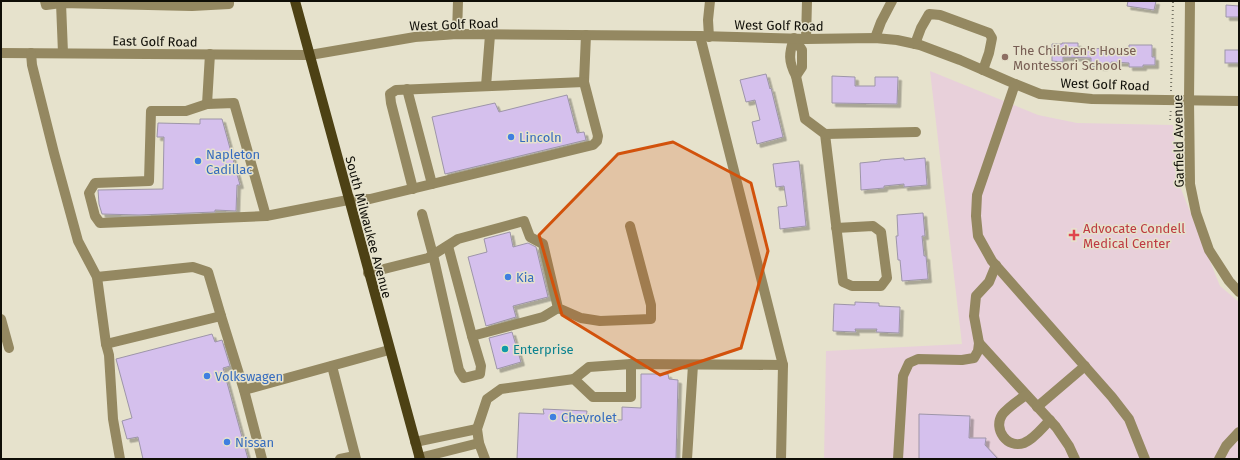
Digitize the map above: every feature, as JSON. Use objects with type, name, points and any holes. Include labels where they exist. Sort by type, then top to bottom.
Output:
[{"type":"main road","name":"South Milwaukee Avenue","points":[[295,1],[414,442],[420,459]]},
{"type":"street","points":[[45,1],[46,5],[61,3],[192,6],[229,4],[229,1]]},
{"type":"street","points":[[457,34],[458,1]]},
{"type":"street","points":[[710,1],[708,20],[704,36],[783,365],[781,459]]},
{"type":"street","points":[[806,39],[807,1]]},
{"type":"street","points":[[875,38],[881,22],[892,1]]},
{"type":"street","name":"Garfield Avenue","points":[[1190,1],[1190,184],[1196,213],[1209,250],[1239,292]]},
{"type":"street","points":[[61,3],[63,53]]},
{"type":"street","points":[[915,44],[921,28],[929,14],[940,15],[989,33],[992,38],[983,70]]},
{"type":"street","name":"West Golf Road","points":[[310,55],[415,37],[457,34],[704,36],[806,39],[875,38],[897,40],[915,44],[960,60],[1040,94],[1092,99],[1239,101]]},
{"type":"street","points":[[486,86],[490,35]]},
{"type":"street","points":[[266,216],[234,103],[208,104],[186,111],[151,111],[149,181],[95,183],[89,193],[95,216],[100,223],[266,216],[348,200],[370,199],[593,145],[597,141],[598,136],[584,82],[586,35]]},
{"type":"street","points":[[794,38],[790,51],[791,67],[796,76],[805,119],[825,134],[916,132]]},
{"type":"street","name":"East Golf Road","points":[[1,53],[310,55]]},
{"type":"street","points":[[31,53],[32,65],[78,242],[97,277],[106,344],[109,355],[113,419],[120,459]]},
{"type":"street","points":[[208,104],[210,54]]},
{"type":"street","points":[[413,189],[391,103],[390,94],[396,90],[584,82]]},
{"type":"street","points":[[1015,84],[977,195],[976,216],[978,236],[992,261],[1112,397],[1129,419],[1145,459]]},
{"type":"street","points":[[407,89],[432,184]]},
{"type":"street","points":[[825,134],[836,228],[843,282],[852,286],[881,286],[887,278],[881,232],[873,226],[836,228]]},
{"type":"street","points":[[422,214],[433,255],[459,370],[464,378],[480,374],[481,366],[448,246]]},
{"type":"street","points":[[368,273],[428,258],[458,239],[524,221],[530,237],[542,244],[558,308]]},
{"type":"street","points":[[558,308],[581,318],[600,321],[651,319],[651,305],[630,226]]},
{"type":"street","points":[[898,459],[903,376],[908,363],[918,359],[962,360],[974,358],[978,351],[979,343],[974,316],[976,296],[989,282],[996,265]]},
{"type":"street","points":[[97,277],[193,267],[208,272],[244,390],[262,459]]},
{"type":"street","points":[[472,336],[543,317],[558,308]]},
{"type":"street","points":[[106,344],[221,316]]},
{"type":"street","points":[[1,319],[9,348]]},
{"type":"street","points":[[979,343],[1050,420],[1069,446],[1075,459]]},
{"type":"street","points":[[244,390],[390,350]]},
{"type":"street","points":[[485,459],[479,443],[477,429],[487,399],[501,389],[574,379],[590,367],[631,364],[783,365]]},
{"type":"street","points":[[574,379],[593,397],[631,397],[631,364]]},
{"type":"street","points":[[687,459],[693,364]]},
{"type":"street","points":[[332,366],[356,457],[340,459]]},
{"type":"street","points":[[1037,407],[1085,366]]},
{"type":"street","points":[[1026,395],[1003,413],[999,422],[1000,433],[1006,440],[1013,444],[1022,444],[1029,441],[1050,420]]},
{"type":"street","points":[[414,442],[477,429]]},
{"type":"street","points":[[1219,459],[1226,446],[1239,432]]},
{"type":"street","points":[[420,459],[479,443]]},
{"type":"path","points":[[1170,120],[1173,1]]},
{"type":"highlighted area","points":[[673,142],[751,183],[768,251],[741,348],[660,375],[562,315],[539,235],[618,154]]},
{"type":"shaded area","name":"Advocate Condell Medical Center","points":[[930,71],[1038,115],[1077,123],[1173,125],[1179,184],[1220,286],[1239,302],[1239,459],[824,459],[826,351],[962,344]]},
{"type":"building","points":[[1128,1],[1156,1],[1154,10],[1127,6]]},
{"type":"building","points":[[1226,5],[1239,6],[1239,17],[1226,17]]},
{"type":"building","points":[[1078,43],[1078,49],[1129,48],[1129,45],[1152,45],[1152,57],[1155,57],[1155,65],[1129,67],[1129,63],[1111,62],[1111,65],[1103,65],[1104,67],[1091,66],[1091,58],[1063,57],[1063,62],[1052,61],[1052,44]]},
{"type":"building","points":[[1225,50],[1239,50],[1239,63],[1225,63]]},
{"type":"building","points":[[766,74],[783,137],[757,144],[752,122],[760,120],[755,100],[746,102],[740,80]]},
{"type":"building","points":[[832,76],[855,77],[855,86],[875,86],[875,77],[898,77],[897,104],[832,103]]},
{"type":"building","name":"Lincoln","points":[[567,95],[577,133],[584,132],[586,140],[445,174],[432,117],[495,103],[499,112]]},
{"type":"building","name":"Napleton Cadillac","points":[[200,119],[222,119],[240,185],[237,185],[236,211],[215,210],[215,212],[139,215],[102,214],[99,204],[98,190],[163,189],[164,137],[157,137],[158,123],[200,124]]},
{"type":"building","points":[[904,158],[904,160],[925,158],[927,185],[904,187],[904,184],[861,190],[860,163]]},
{"type":"building","points":[[799,161],[806,226],[780,229],[778,207],[787,206],[784,186],[776,187],[773,164]]},
{"type":"building","points":[[923,213],[925,236],[922,236],[928,279],[902,281],[896,236],[898,236],[897,215]]},
{"type":"building","name":"Kia","points":[[510,232],[513,247],[528,243],[536,247],[548,297],[513,306],[516,317],[486,326],[468,257],[487,252],[484,239]]},
{"type":"building","points":[[855,302],[879,303],[879,306],[900,307],[899,333],[876,332],[877,329],[855,329],[856,332],[833,331],[834,304],[855,305]]},
{"type":"building","name":"Enterprise","points":[[512,332],[521,362],[497,369],[489,338]]},
{"type":"building","points":[[212,334],[215,342],[222,340],[230,366],[223,368],[248,459],[143,459],[138,437],[127,439],[122,421],[132,418],[116,359]]},
{"type":"building","name":"Chevrolet","points":[[641,374],[668,374],[669,379],[678,380],[676,459],[517,459],[519,413],[544,414],[543,409],[587,411],[586,419],[622,420],[622,407],[641,408]]},
{"type":"building","points":[[919,414],[970,416],[969,438],[986,438],[985,445],[998,459],[919,459]]},
{"type":"place","name":"The Children's House Montessori School","points":[[1005,57]]},
{"type":"place","name":"Lincoln","points":[[511,137]]},
{"type":"place","name":"Napleton Cadillac","points":[[198,161]]},
{"type":"place","name":"Advocate Condell Medical Center","points":[[1074,235]]},
{"type":"place","name":"Kia","points":[[508,277]]},
{"type":"place","name":"Enterprise","points":[[505,349]]},
{"type":"place","name":"Volkswagen","points":[[207,376]]},
{"type":"place","name":"Chevrolet","points":[[553,417]]},
{"type":"place","name":"Nissan","points":[[227,442]]}]
